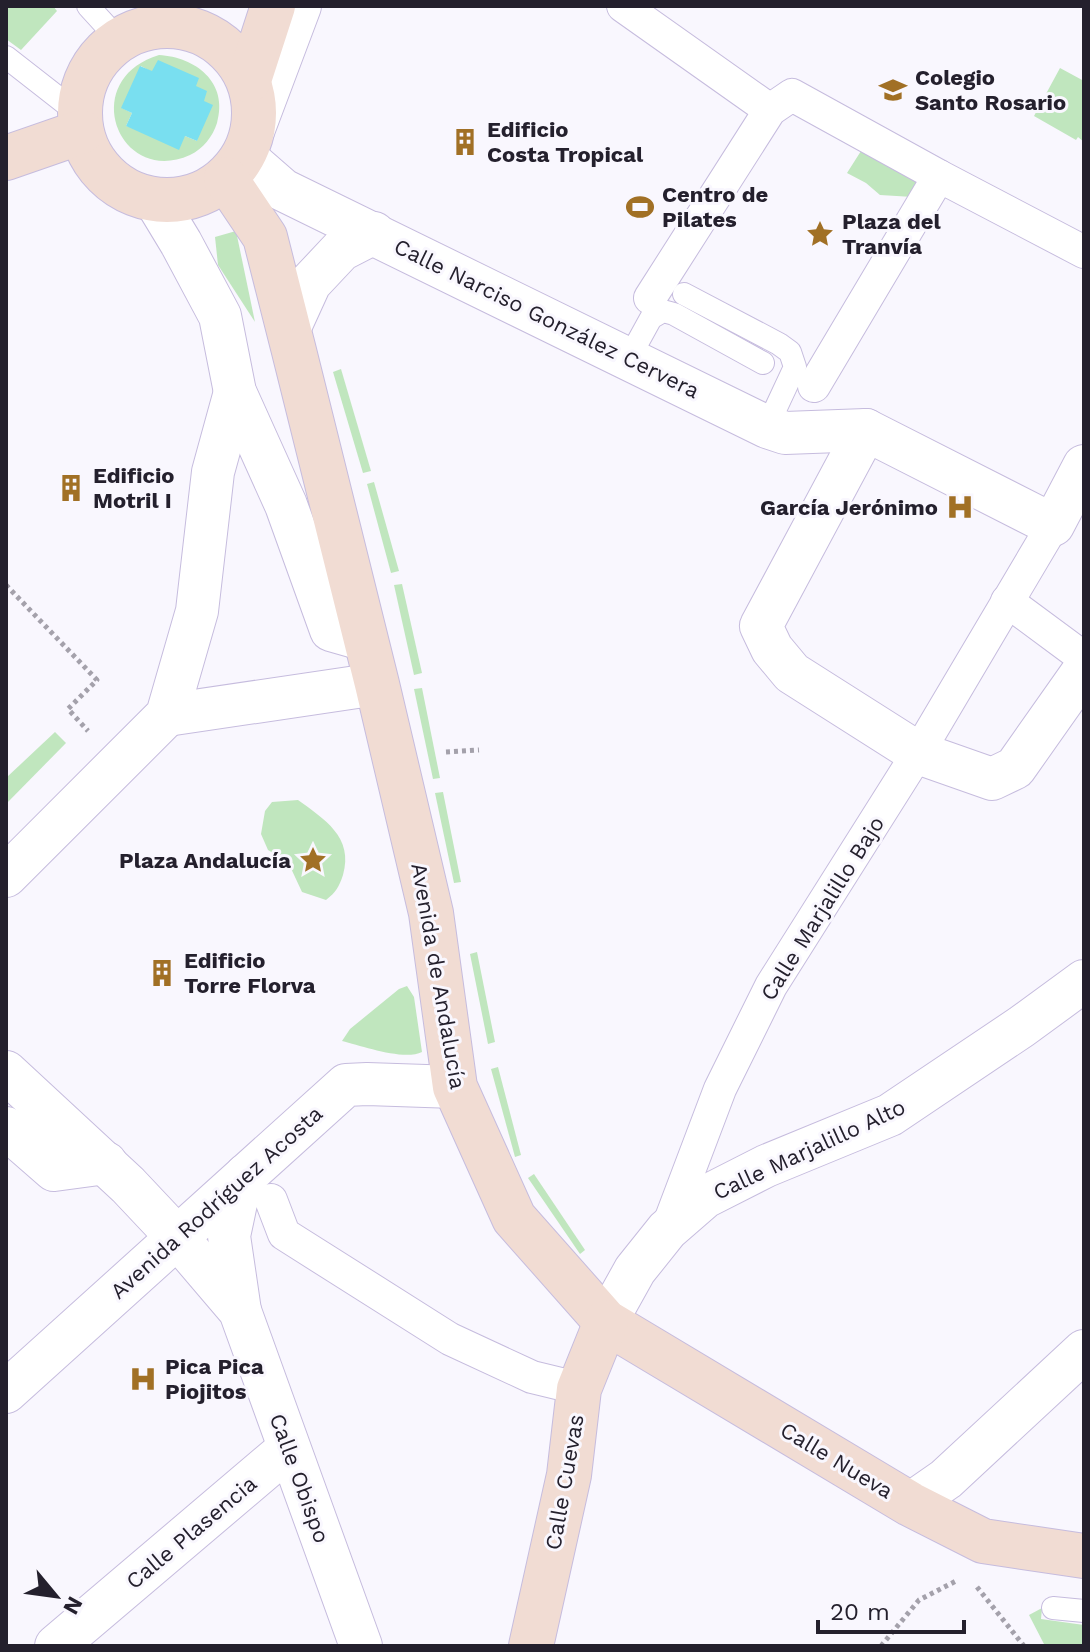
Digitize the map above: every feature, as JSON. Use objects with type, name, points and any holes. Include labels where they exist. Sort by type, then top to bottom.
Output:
[{"type":"main road","points":[[249,80],[273,6]]},
{"type":"main road","points":[[184,17],[222,43],[238,60],[249,80],[254,105],[241,155],[204,193],[180,200],[155,200],[129,192],[107,178],[91,157],[80,123],[84,85],[97,60],[119,40],[141,29],[184,17]]},
{"type":"main road","points":[[6,158],[80,123]]},
{"type":"main road","name":"Avenida de Andalucía","points":[[241,155],[289,329],[431,913],[455,1087],[514,1218],[606,1322]]},
{"type":"main road","name":"Calle Nueva","points":[[606,1322],[910,1504],[983,1541],[1084,1556]]},
{"type":"main road","name":"Calle Cuevas","points":[[531,1646],[569,1475],[579,1389],[606,1322]]},
{"type":"street","points":[[241,155],[300,6]]},
{"type":"street","points":[[623,6],[770,110]]},
{"type":"street","points":[[650,298],[770,110],[792,95],[1084,252]]},
{"type":"street","name":"Calle Narciso González Cervera","points":[[241,155],[283,190],[767,427],[785,433],[866,430]]},
{"type":"street","points":[[814,386],[948,181]]},
{"type":"street","points":[[155,200],[220,316],[235,392],[286,505],[331,630],[366,640]]},
{"type":"street","points":[[289,329],[310,283],[341,250],[374,233]]},
{"type":"street","points":[[6,876],[167,715],[197,611],[213,472],[235,392]]},
{"type":"street","points":[[1084,466],[1053,525],[866,430],[761,626],[772,649],[792,673],[918,753],[992,779],[1015,768],[1084,670]]},
{"type":"street","name":"Calle Marjalillo Bajo","points":[[667,1230],[720,1089],[771,986],[918,753],[1053,525]]},
{"type":"street","points":[[1007,601],[1084,658]]},
{"type":"street","points":[[167,715],[377,684]]},
{"type":"street","name":"Calle Marjalillo Alto","points":[[606,1322],[635,1270],[667,1230],[705,1197],[766,1166],[890,1115],[1084,981]]},
{"type":"street","name":"Calle Obispo","points":[[6,1072],[106,1163],[177,1237],[240,1311],[361,1646]]},
{"type":"street","name":"Avenida Rodríguez Acosta","points":[[6,1392],[177,1237],[259,1187],[346,1085],[455,1087]]},
{"type":"street","points":[[6,1128],[54,1170],[106,1163]]},
{"type":"street","points":[[240,1311],[229,1236],[236,1203],[259,1187],[284,1234],[450,1339],[532,1377],[565,1385]]},
{"type":"street","points":[[910,1504],[946,1479],[1084,1351]]},
{"type":"street","name":"Calle Plasencia","points":[[56,1646],[288,1449]]},
{"type":"lane","points":[[88,6],[119,40]]},
{"type":"lane","points":[[6,57],[80,123]]},
{"type":"lane","points":[[684,294],[790,352],[795,367],[767,427]]},
{"type":"lane","points":[[629,358],[651,318],[663,311],[674,314],[763,363]]},
{"type":"lane","points":[[1053,1608],[1084,1611]]},
{"type":"path","points":[[6,585],[97,680],[68,709],[88,731]]},
{"type":"path","points":[[446,752],[479,750]]},
{"type":"path","points":[[881,1646],[919,1600],[967,1575],[1024,1646]]},
{"type":"green space","points":[[6,6],[53,6],[57,11],[21,50],[6,39]]},
{"type":"green space","points":[[159,55],[185,61],[206,74],[218,95],[219,108],[217,123],[207,142],[190,155],[165,161],[144,156],[127,144],[117,126],[114,106],[119,86],[134,68]],"holes":[[[141,66],[203,101],[197,141],[185,136],[126,126],[132,113],[122,108]]]},
{"type":"green space","points":[[1060,68],[1084,81],[1084,142],[1034,116]]},
{"type":"green space","points":[[868,140],[930,175],[913,197],[880,195],[847,173]]},
{"type":"green space","points":[[236,231],[255,322],[218,265],[215,237]]},
{"type":"green space","points":[[341,369],[371,471],[363,473],[333,372]]},
{"type":"green space","points":[[374,482],[399,571],[391,573],[367,484]]},
{"type":"green space","points":[[402,584],[422,673],[414,675],[394,585]]},
{"type":"green space","points":[[422,688],[440,778],[433,779],[414,689]]},
{"type":"green space","points":[[55,732],[66,743],[6,804],[6,778]]},
{"type":"green space","points":[[443,792],[461,882],[454,883],[435,793]]},
{"type":"green space","points":[[298,800],[327,822],[344,850],[342,879],[326,900],[302,892],[288,862],[268,850],[261,834],[265,811],[272,802]]},
{"type":"green space","points":[[477,952],[495,1042],[488,1044],[470,954]]},
{"type":"green space","points":[[407,986],[414,997],[422,1052],[394,1054],[342,1041],[350,1029],[399,989]]},
{"type":"green space","points":[[498,1067],[521,1155],[515,1157],[491,1069]]},
{"type":"green space","points":[[534,1174],[585,1250],[580,1254],[528,1178]]},
{"type":"green space","points":[[1042,1608],[1041,1619],[1084,1625],[1084,1646],[1045,1646],[1029,1615]]},
{"type":"water","points":[[158,60],[199,78],[196,86],[207,91],[204,101],[213,105],[197,141],[185,136],[179,150],[126,126],[132,113],[121,108],[140,66],[152,71]]},
{"type":"place","name":"Colegio Santo Rosario","points":[[893,90]]},
{"type":"place","name":"Edificio Costa Tropical","points":[[465,142]]},
{"type":"place","name":"Centro de Pilates","points":[[640,207]]},
{"type":"place","name":"Plaza del Tranvía","points":[[820,234]]},
{"type":"place","name":"Edificio Motril I","points":[[71,488]]},
{"type":"place","name":"García Jerónimo","points":[[960,507]]},
{"type":"place","name":"Plaza Andalucía","points":[[313,860]]},
{"type":"place","name":"Edificio Torre Florva","points":[[162,973]]},
{"type":"place","name":"Pica Pica Piojitos","points":[[143,1379]]}]
